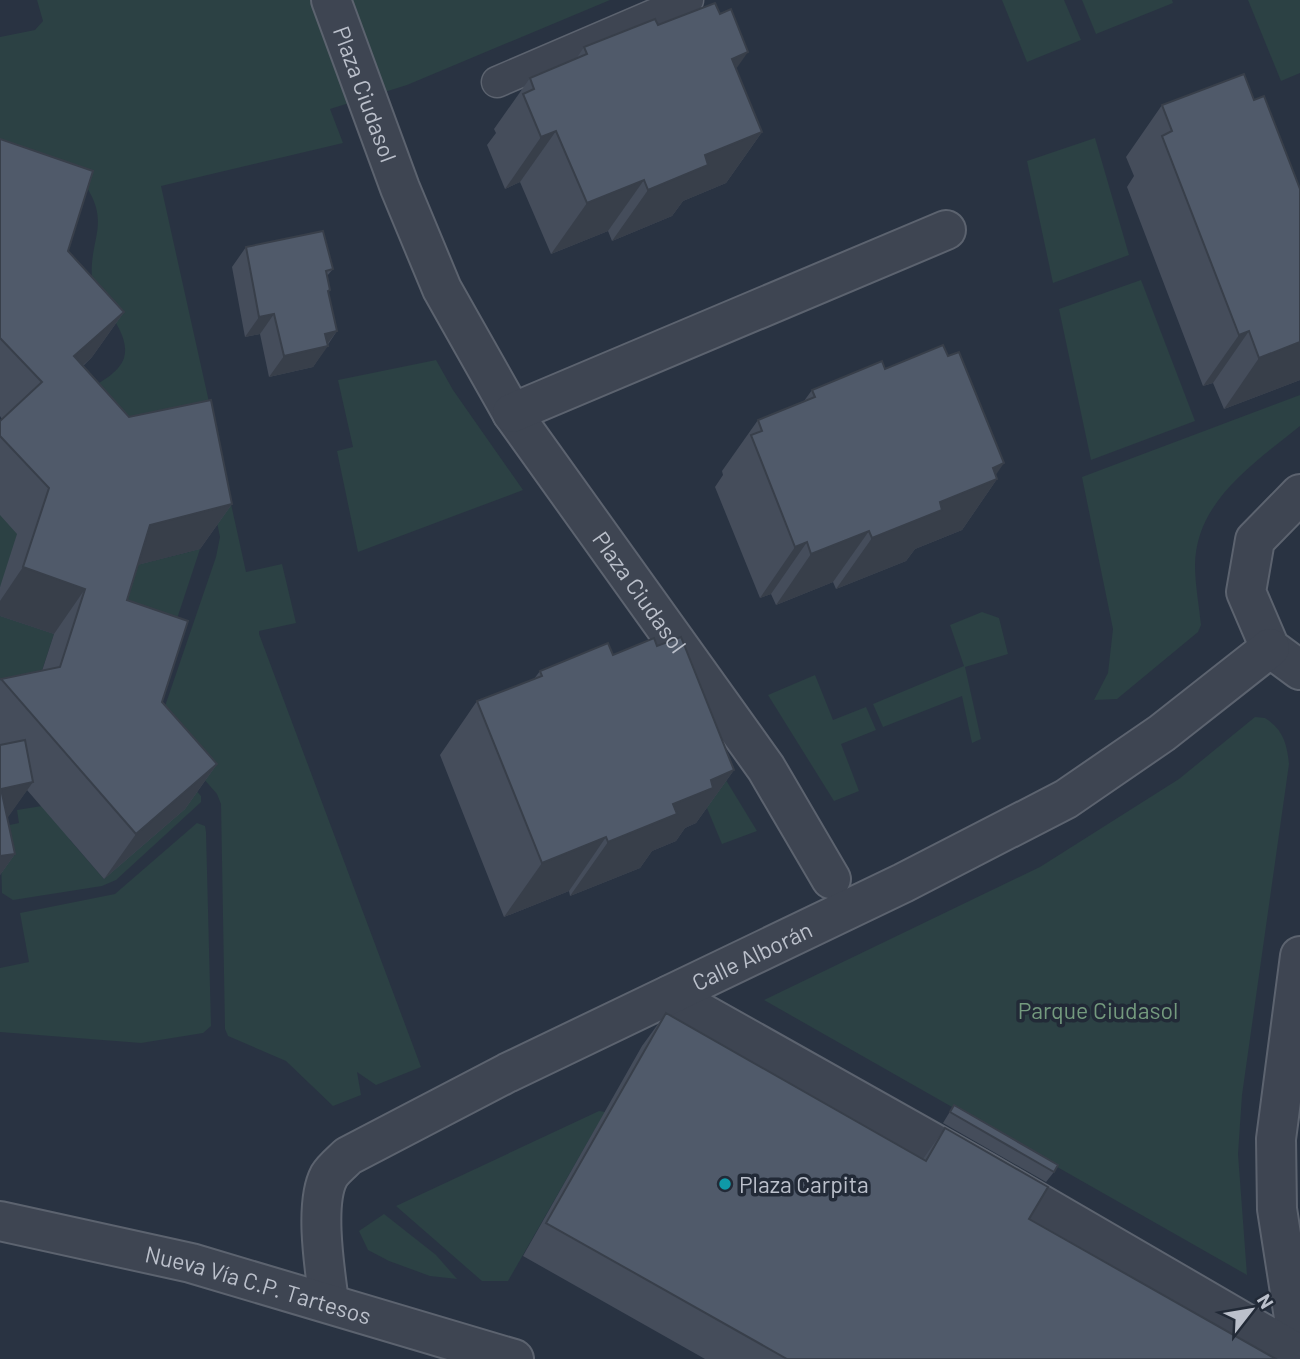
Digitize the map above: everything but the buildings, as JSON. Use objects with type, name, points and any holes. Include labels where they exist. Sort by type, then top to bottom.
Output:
[{"type":"street","name":"Plaza Ciudasol","points":[[331,0],[442,289],[512,414],[766,768],[831,878]]},
{"type":"street","points":[[512,414],[946,230]]},
{"type":"street","name":"Calle Alborán","points":[[329,1302],[321,1247],[325,1192],[329,1175],[348,1156],[494,1079],[903,883],[1066,799],[1162,733],[1285,659],[1246,592],[1255,540],[1300,495]]},
{"type":"street","points":[[1300,956],[1276,1139],[1277,1209],[1300,1356]]},
{"type":"street","points":[[670,995],[985,1172],[1300,1356]]},
{"type":"street","name":"Nueva Vía C.P. Tartesos","points":[[0,1222],[191,1263],[514,1359]]},
{"type":"lane","points":[[497,82],[688,0]]},
{"type":"green space","points":[[37,0],[610,0],[407,85],[330,109],[343,143],[161,186],[215,429],[106,423],[88,390],[118,368],[124,358],[125,348],[123,337],[99,297],[92,278],[98,223],[94,201],[87,188],[0,165],[0,37],[35,30],[43,21]]},
{"type":"green space","points":[[1002,0],[1064,0],[1081,40],[1027,62]]},
{"type":"green space","points":[[1082,0],[1172,0],[1173,3],[1096,34]]},
{"type":"green space","points":[[1248,0],[1300,0],[1300,73],[1281,81]]},
{"type":"green space","points":[[1095,138],[1129,255],[1053,283],[1027,161]]},
{"type":"green space","points":[[1141,280],[1195,421],[1091,460],[1059,309]]},
{"type":"green space","points":[[436,360],[453,390],[523,490],[358,552],[337,451],[353,447],[338,380]]},
{"type":"green space","points":[[1300,395],[1300,426],[1231,485],[1206,521],[1198,542],[1195,565],[1201,625],[1198,632],[1117,699],[1094,700],[1108,673],[1113,629],[1082,477]]},
{"type":"green space","points":[[218,445],[246,572],[282,564],[296,623],[259,631],[259,634],[421,1067],[376,1085],[357,1072],[361,1095],[333,1106],[286,1061],[228,1036],[225,1029],[221,804],[217,794],[168,738],[163,712],[216,557],[220,537],[203,455]]},
{"type":"green space","points":[[0,510],[31,530],[0,587]]},
{"type":"green space","points":[[200,549],[170,640],[101,625],[110,556],[149,562]]},
{"type":"green space","points":[[982,612],[999,618],[1008,654],[965,667],[981,739],[972,743],[962,696],[883,727],[873,704],[964,666],[950,625]]},
{"type":"green space","points":[[0,616],[54,634],[38,683],[0,723]]},
{"type":"green space","points":[[815,675],[833,720],[866,707],[876,730],[841,744],[859,791],[834,801],[768,695]]},
{"type":"green space","name":"Parque Ciudasol","points":[[1255,717],[1265,718],[1280,732],[1289,764],[1242,1095],[1238,1154],[1247,1275],[764,1000],[1040,867],[1179,779]]},
{"type":"green space","points":[[152,742],[201,796],[201,802],[116,880],[102,886],[13,900],[2,893],[0,827],[19,823],[17,810],[54,804],[70,840],[104,879]]},
{"type":"green space","points":[[704,744],[757,831],[722,844],[684,753]]},
{"type":"green space","points":[[197,823],[205,826],[206,832],[211,1026],[203,1033],[141,1043],[0,1032],[0,968],[29,962],[20,913],[115,894]]},
{"type":"green space","points":[[599,1111],[605,1112],[508,1281],[482,1281],[396,1206]]},
{"type":"green space","points":[[384,1214],[436,1255],[457,1279],[430,1276],[368,1250],[359,1231]]},
{"type":"place","name":"Plaza Carpita","points":[[725,1184]]}]
